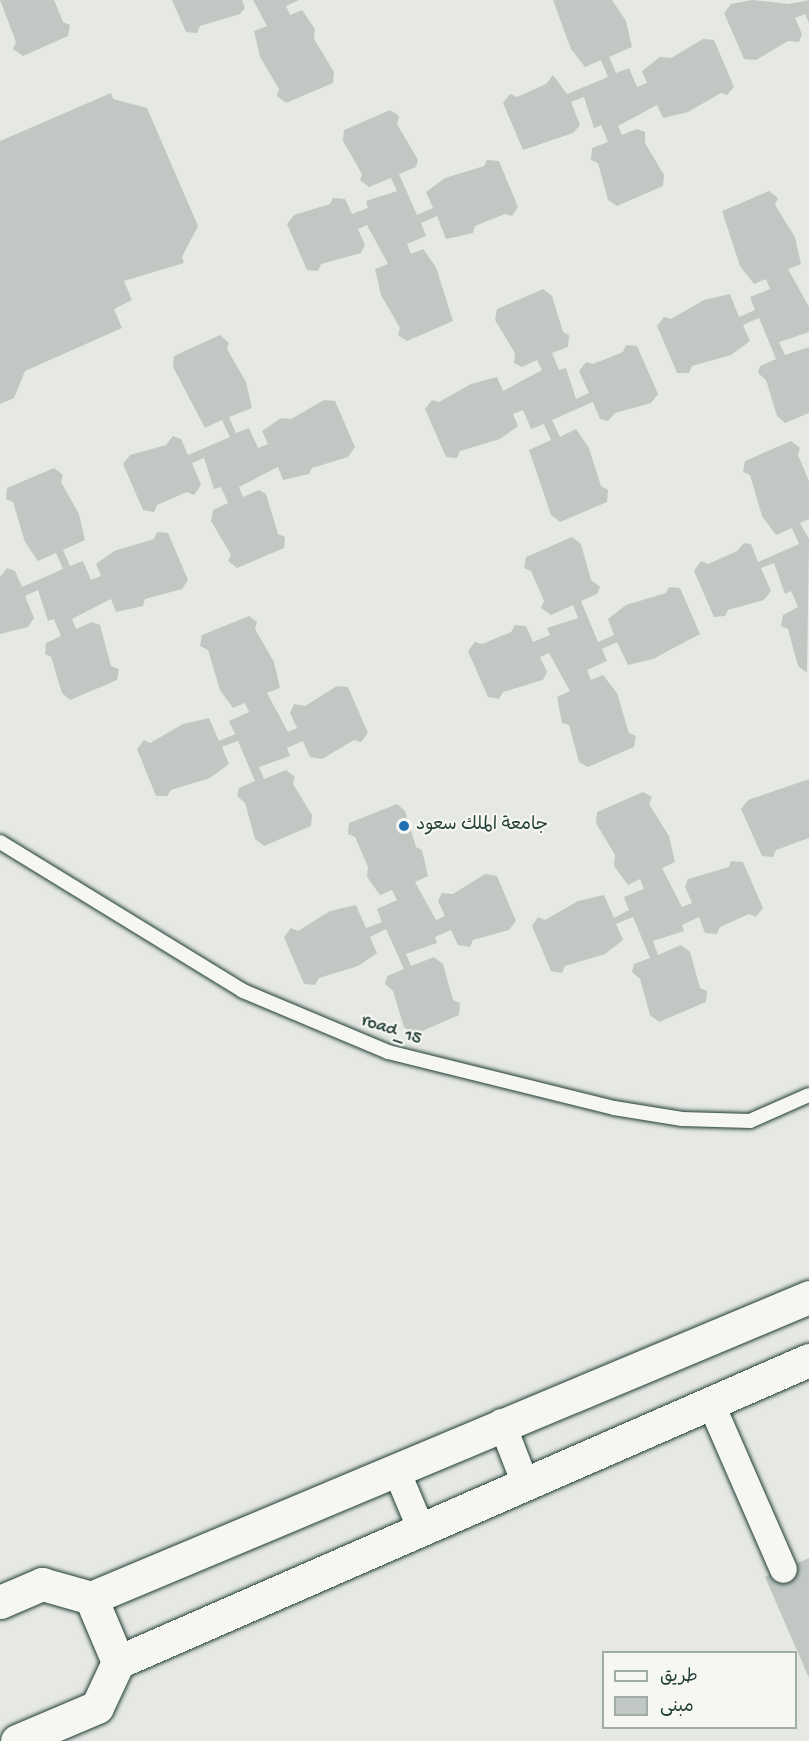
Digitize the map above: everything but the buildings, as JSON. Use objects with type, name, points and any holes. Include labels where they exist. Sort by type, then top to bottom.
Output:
[{"type":"street","points":[[0,1602],[42,1584],[91,1598],[396,1470],[501,1422],[809,1297]]},
{"type":"street","points":[[17,1741],[97,1707],[118,1662],[524,1481],[710,1402],[808,1364]]},
{"type":"street","points":[[710,1402],[783,1569]]},
{"type":"street","points":[[501,1422],[524,1481]]},
{"type":"street","points":[[396,1470],[420,1527]]},
{"type":"street","points":[[91,1598],[118,1662]]},
{"type":"lane","name":"road_15","points":[[0,842],[243,992],[388,1052],[614,1108],[682,1119],[750,1121],[809,1095]]},
{"type":"shaded area","name":"جامعة الملك سعود","points":[[0,0],[809,0],[809,1741],[0,1741]]},
{"type":"place","name":"جامعة الملك سعود","points":[[404,826]]}]
